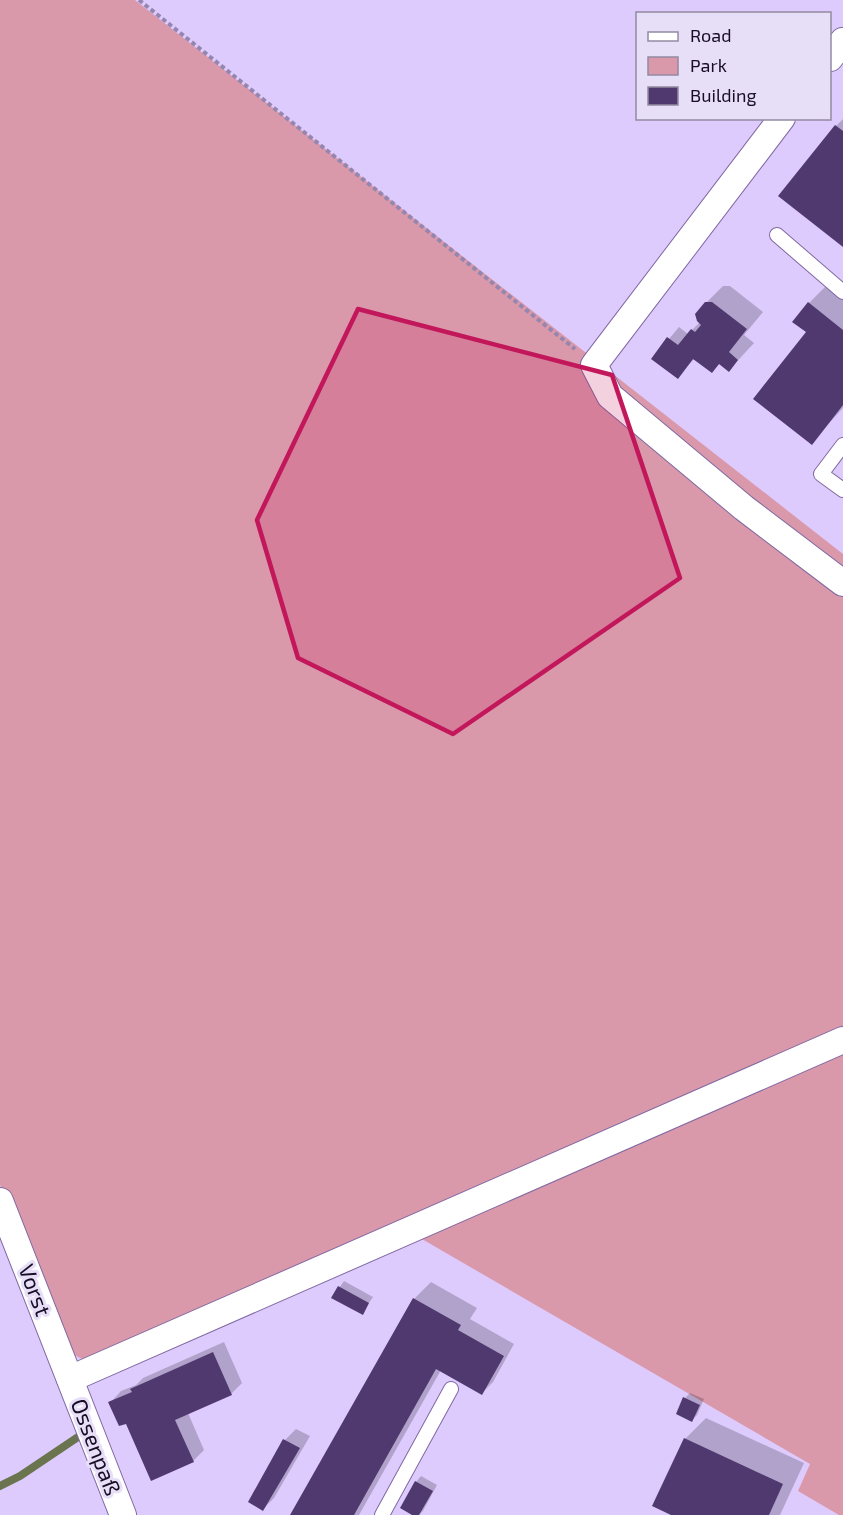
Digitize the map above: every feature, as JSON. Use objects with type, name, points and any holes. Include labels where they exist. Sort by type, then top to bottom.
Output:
[{"type":"street","points":[[831,57],[843,41]]},
{"type":"street","points":[[780,120],[594,365],[610,396],[744,508],[843,583]]},
{"type":"street","points":[[70,1379],[843,1040]]},
{"type":"street","name":"Vorst","points":[[0,1201],[70,1379]]},
{"type":"street","name":"Ossenpaß","points":[[70,1379],[123,1515]]},
{"type":"lane","points":[[777,235],[843,292]]},
{"type":"lane","points":[[843,445],[820,474],[843,490]]},
{"type":"lane","points":[[382,1515],[451,1389]]},
{"type":"path","points":[[139,0],[594,365]]},
{"type":"highlighted area","points":[[358,309],[612,375],[680,578],[453,734],[298,658],[257,520]]},
{"type":"green space","points":[[0,0],[135,0],[843,554],[843,1032],[89,1361],[72,1353],[60,1338],[0,1185]]},
{"type":"green space","points":[[843,1046],[843,1515],[839,1515],[798,1491],[810,1464],[415,1235]]},
{"type":"building","points":[[835,125],[843,131],[843,247],[778,196]]},
{"type":"building","points":[[705,302],[712,302],[747,329],[729,352],[738,360],[729,372],[719,364],[712,373],[693,359],[678,379],[651,359],[667,337],[678,345],[691,329],[695,332],[701,325],[695,314]]},
{"type":"building","points":[[808,302],[843,330],[843,405],[812,445],[753,399],[806,332],[792,322]]},
{"type":"building","points":[[338,1286],[369,1303],[363,1315],[331,1298]]},
{"type":"building","points":[[413,1298],[461,1325],[458,1330],[504,1356],[482,1395],[436,1369],[354,1515],[290,1515]]},
{"type":"building","points":[[213,1352],[232,1395],[175,1420],[194,1462],[151,1481],[126,1424],[119,1426],[108,1402],[132,1392],[130,1389]]},
{"type":"building","points":[[683,1397],[700,1405],[692,1422],[676,1414]]},
{"type":"building","points":[[684,1438],[783,1484],[769,1515],[671,1515],[652,1506]]},
{"type":"building","points":[[283,1439],[300,1448],[263,1511],[248,1502]]},
{"type":"building","points":[[415,1481],[433,1491],[419,1515],[412,1515],[400,1508]]},
{"type":"waterway","points":[[0,1486],[20,1476],[78,1437]]}]
